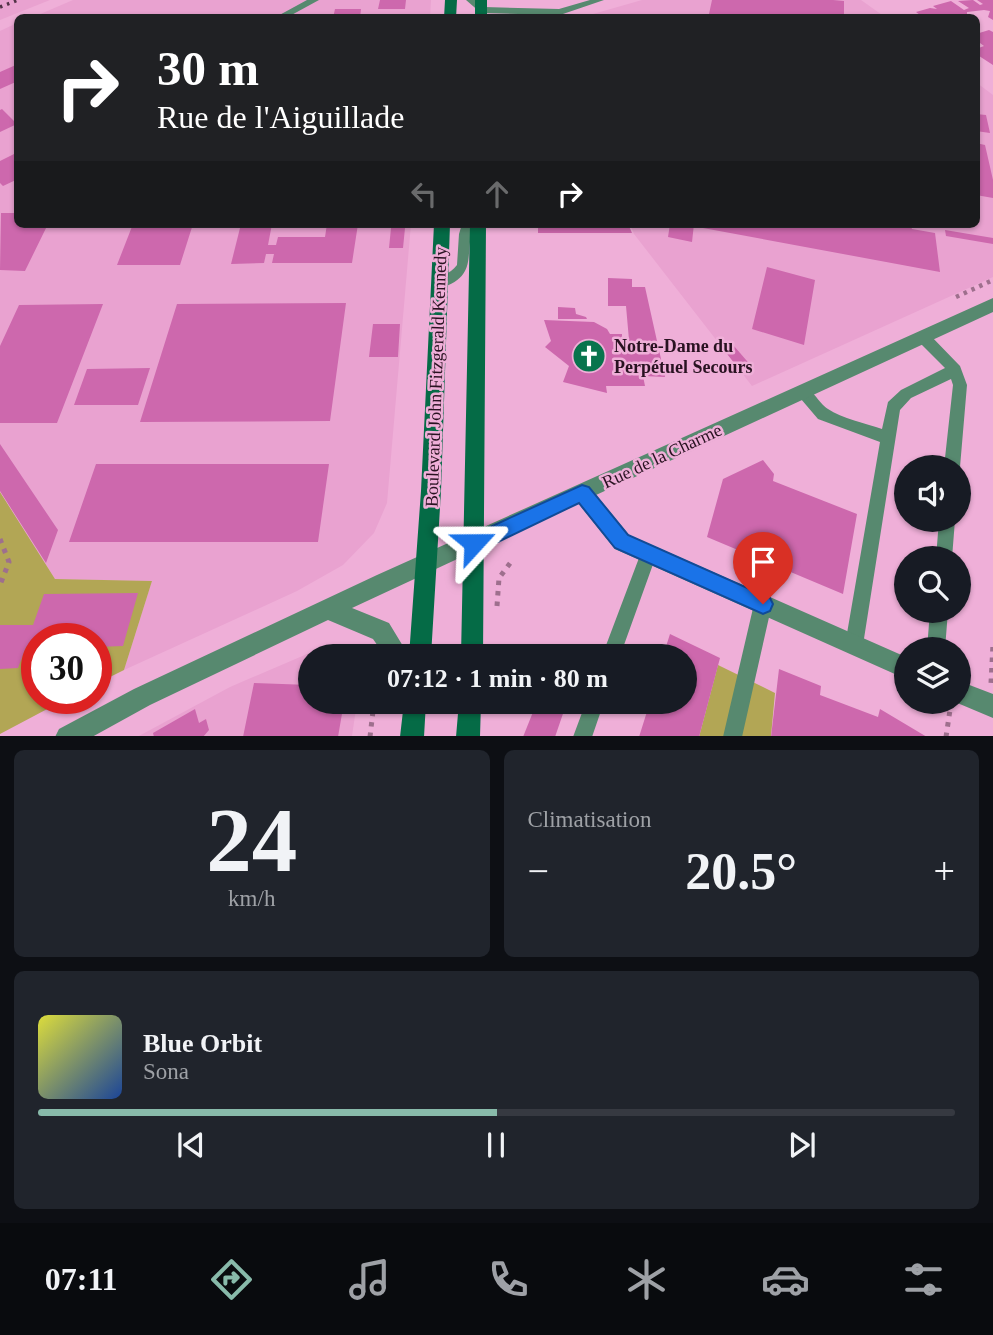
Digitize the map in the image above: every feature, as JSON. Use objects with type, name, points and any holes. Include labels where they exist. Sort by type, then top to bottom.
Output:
[{"type":"main road","name":"Boulevard John Fitzgerald Kennedy","points":[[421,644],[442,228]]},
{"type":"main road","points":[[472,644],[478,228]]},
{"type":"main road","points":[[412,736],[414,714]]},
{"type":"main road","points":[[468,736],[469,714]]},
{"type":"street","name":"Rue de la Charme","points":[[69,736],[142,697],[327,609],[993,305]]},
{"type":"street","points":[[582,493],[622,541],[648,556],[894,663]]},
{"type":"street","points":[[327,609],[381,631],[390,644]]},
{"type":"street","points":[[971,697],[991,705]]},
{"type":"lane","points":[[286,14],[314,0]]},
{"type":"lane","points":[[471,0],[481,9],[560,12],[599,0]]},
{"type":"lane","points":[[560,12],[565,0]]},
{"type":"lane","points":[[439,284],[455,278],[463,266],[466,228]]},
{"type":"lane","points":[[923,337],[955,370],[960,385],[953,455]]},
{"type":"lane","points":[[854,645],[893,407],[906,394],[955,370]]},
{"type":"lane","points":[[802,392],[823,414],[887,438]]},
{"type":"lane","points":[[615,644],[648,556]]},
{"type":"lane","points":[[732,736],[763,604]]},
{"type":"lane","points":[[582,736],[591,714]]},
{"type":"path","points":[[956,297],[993,280]]},
{"type":"path","points":[[0,539],[9,555],[10,571],[0,585]]},
{"type":"path","points":[[496,610],[499,578],[511,562]]},
{"type":"path","points":[[991,705],[993,644]]},
{"type":"path","points":[[370,736],[373,714]]},
{"type":"path","points":[[946,736],[949,714]]},
{"type":"shaded area","points":[[0,0],[50,0],[14,14],[0,20]]},
{"type":"shaded area","points":[[73,0],[431,0],[430,14],[40,14]]},
{"type":"shaded area","points":[[642,0],[861,0],[881,14],[593,14]]},
{"type":"shaded area","points":[[14,24],[14,228],[411,228],[387,503],[374,533],[343,565],[297,591],[124,670],[152,581],[55,579],[0,491],[0,31]]},
{"type":"shaded area","points":[[980,85],[993,95],[993,277],[752,386],[632,228],[980,228]]},
{"type":"shaded area","points":[[0,492],[55,579],[152,581],[124,670],[112,676],[112,623],[21,623],[21,714],[38,714],[0,734]]},
{"type":"shaded area","points":[[298,658],[298,714],[355,714],[352,736],[139,736],[230,687]]},
{"type":"shaded area","points":[[718,665],[775,693],[771,736],[699,736]]},
{"type":"building","points":[[380,0],[406,0],[405,9],[378,9]]},
{"type":"building","points":[[712,0],[844,1],[844,14],[709,14]]},
{"type":"building","points":[[973,0],[980,5],[983,4],[977,0],[993,0],[993,20],[988,17],[990,11],[984,10],[967,14],[916,12],[937,9],[933,6],[951,1],[964,10],[969,8],[958,1]]},
{"type":"building","points":[[335,9],[361,9],[360,14],[334,14]]},
{"type":"building","points":[[989,30],[993,32],[993,65],[980,57],[980,48],[984,46],[980,43],[980,33]]},
{"type":"building","points":[[14,66],[14,83],[0,89],[0,72]]},
{"type":"building","points":[[0,110],[14,121],[14,125],[0,132]]},
{"type":"building","points":[[980,114],[986,115],[990,133],[980,132]]},
{"type":"building","points":[[980,144],[985,145],[993,180],[993,198],[980,196]]},
{"type":"building","points":[[14,154],[14,181],[3,186],[0,183],[0,161]]},
{"type":"building","points":[[1,213],[14,213],[14,228],[46,228],[25,271],[0,270]]},
{"type":"building","points":[[131,228],[192,228],[180,265],[117,265]]},
{"type":"building","points":[[240,228],[271,228],[268,245],[276,245],[278,237],[325,237],[326,228],[357,228],[352,263],[272,263],[274,254],[266,254],[264,263],[231,264]]},
{"type":"building","points":[[391,228],[405,228],[403,248],[389,248]]},
{"type":"building","points":[[538,228],[630,228],[632,233],[538,233]]},
{"type":"building","points":[[669,228],[694,228],[692,242],[668,237]]},
{"type":"building","points":[[703,228],[912,228],[935,233],[940,272]]},
{"type":"building","points":[[945,230],[993,238],[993,244],[946,236]]},
{"type":"building","points":[[767,267],[815,280],[804,345],[752,329]]},
{"type":"building","points":[[608,278],[632,279],[632,287],[645,287],[665,377],[643,376],[645,386],[606,386],[607,393],[563,382],[569,366],[545,347],[551,341],[544,320],[594,322],[607,329],[610,334],[622,334],[622,339],[629,340],[626,306],[608,306]]},
{"type":"building","points":[[346,303],[330,421],[140,422],[177,304]]},
{"type":"building","points":[[103,304],[57,423],[0,423],[0,346],[19,305]]},
{"type":"building","points":[[558,307],[575,308],[576,314],[587,319],[558,319]]},
{"type":"building","points":[[373,324],[400,324],[398,357],[369,357]]},
{"type":"building","points":[[734,346],[753,368],[742,373],[724,350]]},
{"type":"building","points":[[150,368],[138,405],[74,405],[87,369]]},
{"type":"building","points":[[0,444],[58,530],[46,563],[0,491]]},
{"type":"building","points":[[763,460],[774,474],[773,481],[857,514],[843,594],[707,537],[723,479]]},
{"type":"building","points":[[96,464],[329,464],[318,542],[69,542]]},
{"type":"building","points":[[138,593],[123,646],[112,646],[112,623],[34,623],[44,594]]},
{"type":"building","points":[[0,625],[21,625],[21,660],[18,668],[0,669]]},
{"type":"building","points":[[670,634],[691,644],[667,644]]},
{"type":"building","points":[[697,647],[720,658],[699,736],[639,736],[646,714],[697,714]]},
{"type":"building","points":[[779,669],[821,686],[820,695],[878,717],[880,709],[925,736],[771,736]]},
{"type":"building","points":[[254,683],[298,685],[298,714],[342,714],[338,736],[243,736]]},
{"type":"building","points":[[195,709],[199,723],[206,719],[209,730],[204,736],[154,736],[153,733]]},
{"type":"building","points":[[532,714],[563,714],[555,736],[523,736]]},
{"type":"railway","points":[[0,7],[18,0]]},
{"type":"place","name":"Notre-Dame du Perpétuel Secours","points":[[589,356]]},
{"type":"route","points":[[474,543],[582,493],[622,541],[648,556],[763,604]]}]
